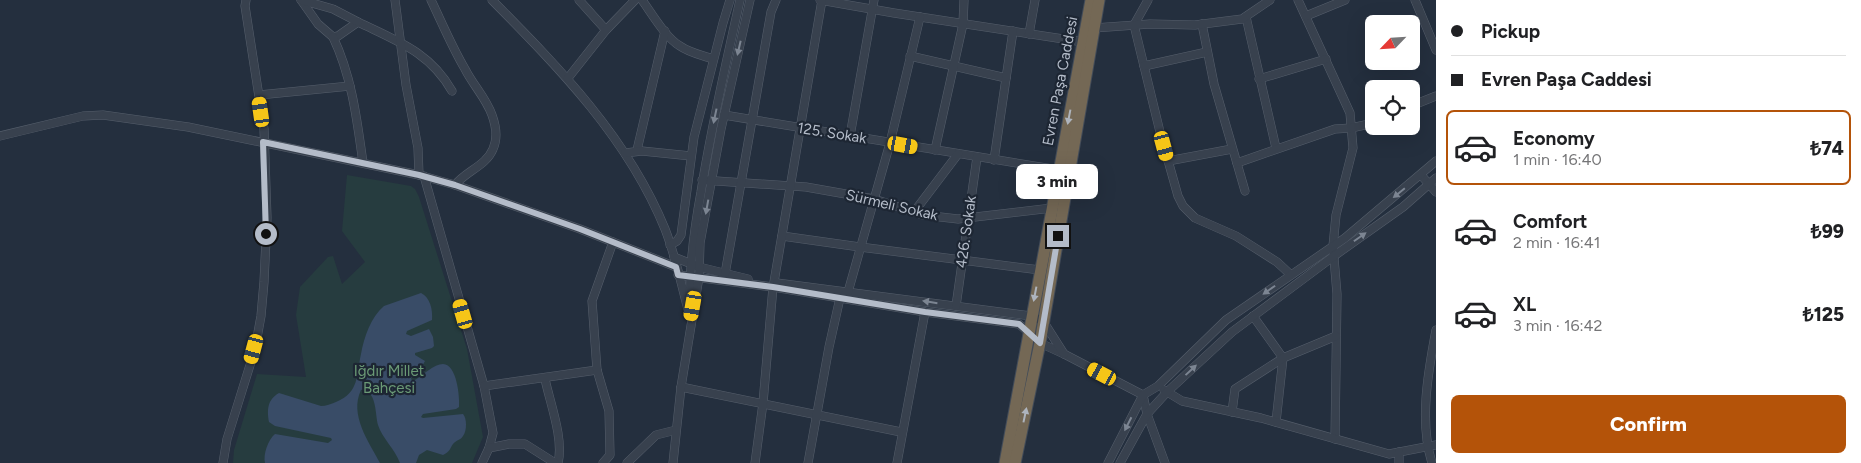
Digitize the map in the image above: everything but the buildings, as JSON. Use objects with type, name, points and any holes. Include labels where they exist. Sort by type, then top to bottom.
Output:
[{"type":"highway","name":"Evren Paşa Caddesi","points":[[1005,463],[1091,0]]},
{"type":"highway","name":"Evren Paşa Caddesi","points":[[1014,463],[1040,343],[1099,0]]},
{"type":"street","points":[[364,163],[350,86],[342,56],[333,37],[318,24],[301,0],[333,10],[399,42],[427,59],[444,77],[452,91]]},
{"type":"street","points":[[395,0],[399,42],[422,176],[484,386],[493,433],[482,463]]},
{"type":"street","points":[[431,0],[465,70],[488,106],[496,131],[496,143],[488,157],[466,172],[455,185]]},
{"type":"street","points":[[492,0],[568,78],[614,136],[625,153],[644,185],[670,245],[690,321]]},
{"type":"street","points":[[579,0],[606,30]]},
{"type":"street","points":[[568,78],[606,30],[636,0]]},
{"type":"street","points":[[642,0],[678,45],[690,52],[713,59]]},
{"type":"street","points":[[670,245],[677,241],[681,235],[691,156],[713,59],[730,0]]},
{"type":"street","points":[[690,321],[690,264],[702,180],[740,0]]},
{"type":"street","points":[[673,463],[681,387],[698,277],[700,243],[724,115],[750,0]]},
{"type":"street","points":[[724,274],[771,12],[776,0]]},
{"type":"street","points":[[756,463],[774,285],[790,186],[802,128],[822,0],[1083,42]]},
{"type":"street","points":[[850,136],[874,0]]},
{"type":"street","points":[[935,150],[963,24],[964,0]]},
{"type":"street","points":[[1030,34],[1035,0]]},
{"type":"street","points":[[1148,0],[1134,25],[1168,161],[1178,196],[1183,206],[1195,218],[1236,236],[1277,262],[1291,275]]},
{"type":"street","points":[[1094,28],[1134,25],[1202,24],[1242,19],[1270,0]]},
{"type":"street","points":[[1298,0],[1350,113],[1353,148],[1336,215],[1333,246],[1337,294],[1335,439]]},
{"type":"street","points":[[1306,16],[1345,0]]},
{"type":"street","points":[[1415,0],[1434,39],[1436,50]]},
{"type":"street","points":[[223,463],[227,439],[254,349],[261,316],[267,218],[264,129],[244,2]]},
{"type":"street","points":[[808,463],[840,298],[848,292],[890,143],[920,17]]},
{"type":"street","points":[[1246,17],[1276,148]]},
{"type":"street","points":[[333,37],[338,36],[358,22]]},
{"type":"street","points":[[1202,24],[1214,84],[1232,149],[1238,163],[1244,191]]},
{"type":"street","points":[[637,150],[665,31]]},
{"type":"street","points":[[994,160],[1013,31]]},
{"type":"street","points":[[1144,66],[1207,52]]},
{"type":"street","points":[[910,56],[1006,78]]},
{"type":"street","points":[[1259,79],[1326,58]]},
{"type":"street","points":[[258,96],[350,86]]},
{"type":"street","points":[[1420,102],[1436,96]]},
{"type":"street","points":[[0,136],[94,114],[188,126],[364,163],[455,185],[613,242],[689,276],[848,292],[1031,316],[1043,321],[1064,354]]},
{"type":"street","name":"125. Sokak","points":[[724,115],[1059,170]]},
{"type":"street","points":[[1238,163],[1276,148],[1335,129],[1365,125]]},
{"type":"street","points":[[1168,161],[1232,149]]},
{"type":"street","points":[[625,153],[637,150],[691,156]]},
{"type":"street","points":[[914,212],[958,154]]},
{"type":"street","name":"426. Sokak","points":[[956,306],[977,158]]},
{"type":"street","points":[[1108,463],[1143,395],[1158,386],[1226,320],[1333,246],[1436,161]]},
{"type":"street","points":[[1421,175],[1436,192]]},
{"type":"street","points":[[1121,462],[1147,414],[1167,392],[1232,332],[1403,207],[1436,178]]},
{"type":"street","name":"Sürmeli Sokak","points":[[702,180],[790,186],[874,199],[923,215],[958,219],[1052,208]]},
{"type":"street","points":[[782,236],[1040,270]]},
{"type":"street","points":[[603,463],[610,455],[609,411],[597,370],[592,300],[613,242]]},
{"type":"street","points":[[674,257],[724,274],[840,298],[925,312],[1019,324],[1040,343],[1143,395]]},
{"type":"street","points":[[896,463],[925,312]]},
{"type":"street","points":[[1253,316],[1284,358],[1276,422]]},
{"type":"street","points":[[1432,463],[1427,447],[1426,382],[1432,370],[1436,330]]},
{"type":"street","points":[[1232,412],[1234,389],[1284,358],[1336,336]]},
{"type":"street","points":[[484,386],[597,370]]},
{"type":"street","points":[[489,448],[509,444],[525,444],[556,463],[560,456],[558,437],[545,378]]},
{"type":"street","points":[[1158,386],[1182,401],[1276,422],[1388,454],[1436,445]]},
{"type":"street","points":[[681,387],[901,432]]},
{"type":"street","points":[[1143,395],[1147,414],[1165,463]]},
{"type":"street","points":[[627,463],[656,435],[676,430]]},
{"type":"street","points":[[1399,452],[1399,463]]},
{"type":"green space","name":"Iğdır Millet Bahçesi","points":[[347,175],[411,186],[419,197],[467,349],[483,437],[472,463],[233,463],[234,450],[257,374],[306,377],[296,315],[300,287],[328,257],[333,256],[342,284],[365,262],[342,231]]},
{"type":"water","points":[[421,293],[430,304],[432,320],[407,331],[406,334],[411,336],[429,329],[433,337],[434,346],[415,353],[415,355],[425,361],[411,378],[412,381],[440,364],[448,365],[452,369],[457,382],[459,407],[423,414],[421,417],[463,414],[466,425],[462,437],[443,455],[427,450],[419,455],[416,463],[400,463],[380,430],[371,395],[364,389],[361,390],[358,399],[359,419],[380,463],[265,463],[267,447],[275,434],[328,443],[332,440],[331,438],[275,426],[269,422],[268,409],[272,399],[279,393],[325,406],[344,398],[356,382],[364,341],[375,316],[384,306]]},
{"type":"route","points":[[266,234],[267,218],[263,142],[419,175],[455,185],[580,229],[676,267],[678,275],[773,287],[925,312],[1019,324],[1040,343],[1058,236]]}]
